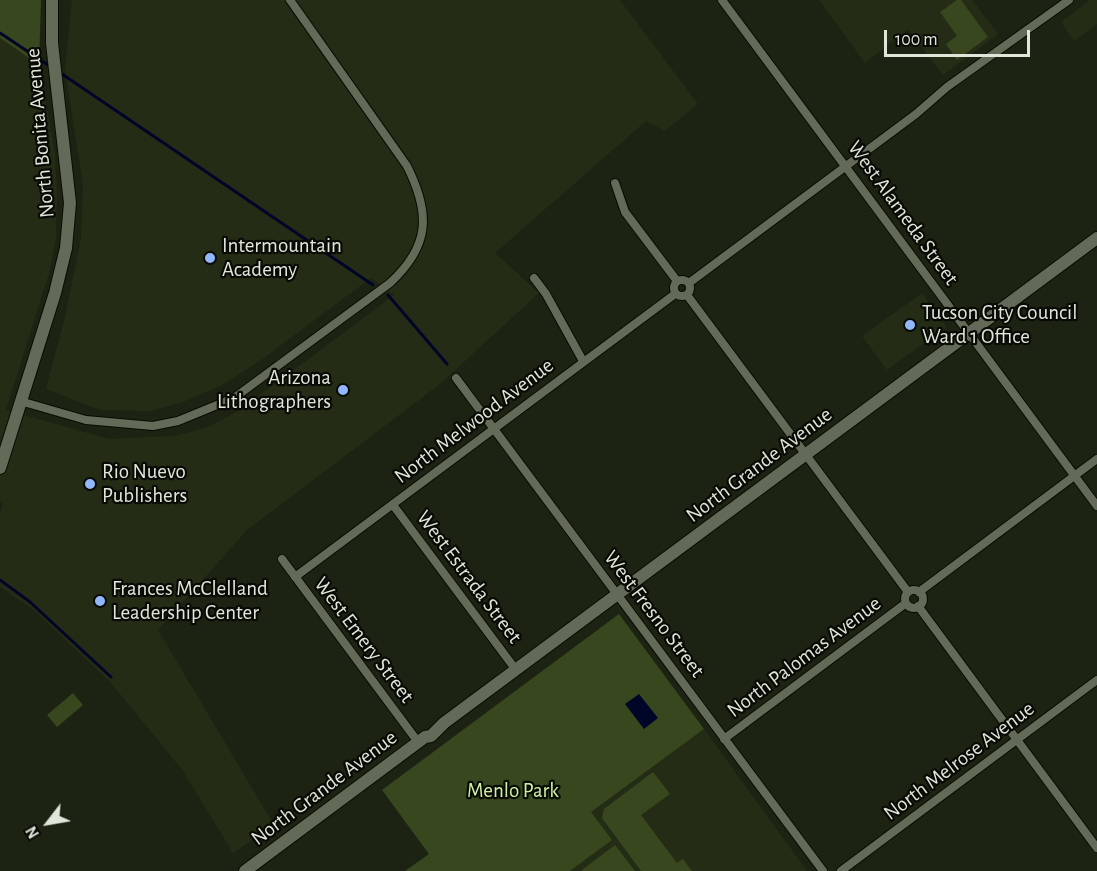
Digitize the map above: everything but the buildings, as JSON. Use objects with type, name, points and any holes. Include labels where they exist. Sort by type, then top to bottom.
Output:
[{"type":"main road","name":"North Bonita Avenue","points":[[0,468],[66,248],[70,203],[52,43],[52,0]]},
{"type":"main road","name":"North Grande Avenue","points":[[245,871],[422,740],[431,736],[444,723],[1097,238]]},
{"type":"street","points":[[20,401],[86,420],[153,426],[190,417],[234,398],[383,288],[409,265],[420,242],[424,213],[418,188],[407,166],[290,0]]},
{"type":"street","name":"West Alameda Street","points":[[722,0],[1097,506]]},
{"type":"street","points":[[689,283],[947,87],[1069,0]]},
{"type":"street","points":[[615,183],[625,212],[677,281]]},
{"type":"street","points":[[534,278],[546,294],[583,361]]},
{"type":"street","points":[[677,281],[684,280],[689,283]]},
{"type":"street","points":[[677,281],[674,286],[675,294],[687,295],[908,592]]},
{"type":"street","points":[[687,295],[690,290],[689,283]]},
{"type":"street","name":"North Melwood Avenue","points":[[295,577],[675,294]]},
{"type":"street","name":"West Fresno Street","points":[[456,378],[823,871]]},
{"type":"street","points":[[908,592],[919,592],[1097,459]]},
{"type":"street","name":"West Estrada Street","points":[[393,505],[516,670]]},
{"type":"street","name":"West Emery Street","points":[[282,559],[422,740]]},
{"type":"street","points":[[908,592],[905,598],[906,603],[913,608],[918,606],[922,598],[919,592]]},
{"type":"street","name":"North Palomas Avenue","points":[[724,739],[906,603]]},
{"type":"street","points":[[918,606],[1097,848]]},
{"type":"street","name":"North Melrose Avenue","points":[[841,871],[1097,680]]},
{"type":"shaded area","points":[[72,0],[620,0],[698,104],[665,131],[646,121],[495,253],[539,293],[440,384],[247,530],[158,630],[274,825],[233,853],[183,771],[112,684],[34,610],[0,587],[0,513],[3,504],[0,502],[0,38],[39,65],[55,154],[57,194],[56,237],[50,270],[6,410],[109,439],[175,436],[208,427],[240,410],[394,295],[371,278],[257,363],[220,386],[183,402],[150,411],[100,410],[46,389],[65,317],[81,239],[83,185],[65,69]]},
{"type":"shaded area","points":[[819,0],[972,0],[998,34],[943,75],[908,29],[865,63]]},
{"type":"shaded area","points":[[1090,0],[1097,0],[1097,24],[1074,41],[1061,22]]},
{"type":"shaded area","points":[[922,293],[946,327],[887,370],[862,336]]},
{"type":"shaded area","points":[[704,729],[807,871],[570,871],[611,840],[590,812]]},
{"type":"green space","points":[[0,0],[41,0],[39,65],[0,38]]},
{"type":"green space","points":[[957,0],[961,0],[988,37],[957,60],[946,44],[957,36],[940,12]]},
{"type":"green space","name":"Menlo Park","points":[[619,614],[704,729],[591,812],[612,840],[570,871],[405,871],[429,854],[382,790]]},
{"type":"green space","points":[[73,693],[83,705],[57,727],[47,715]]},
{"type":"green space","points":[[653,772],[670,794],[641,815],[677,863],[683,859],[692,871],[641,871],[602,818],[604,809]]},
{"type":"green space","points":[[615,845],[635,871],[582,870]]},
{"type":"water","points":[[639,694],[658,718],[644,729],[625,704]]},
{"type":"waterway","points":[[0,33],[51,67]]},
{"type":"waterway","points":[[59,72],[373,285]]},
{"type":"waterway","points":[[388,295],[447,364]]},
{"type":"waterway","points":[[0,580],[30,602],[111,677]]},
{"type":"place","name":"Intermountain Academy","points":[[210,258]]},
{"type":"place","name":"Tucson City Council Ward 1 Office","points":[[910,325]]},
{"type":"place","name":"Arizona Lithographers","points":[[343,390]]},
{"type":"place","name":"Rio Nuevo Publishers","points":[[90,484]]},
{"type":"place","name":"Frances McClelland Leadership Center","points":[[100,601]]}]
